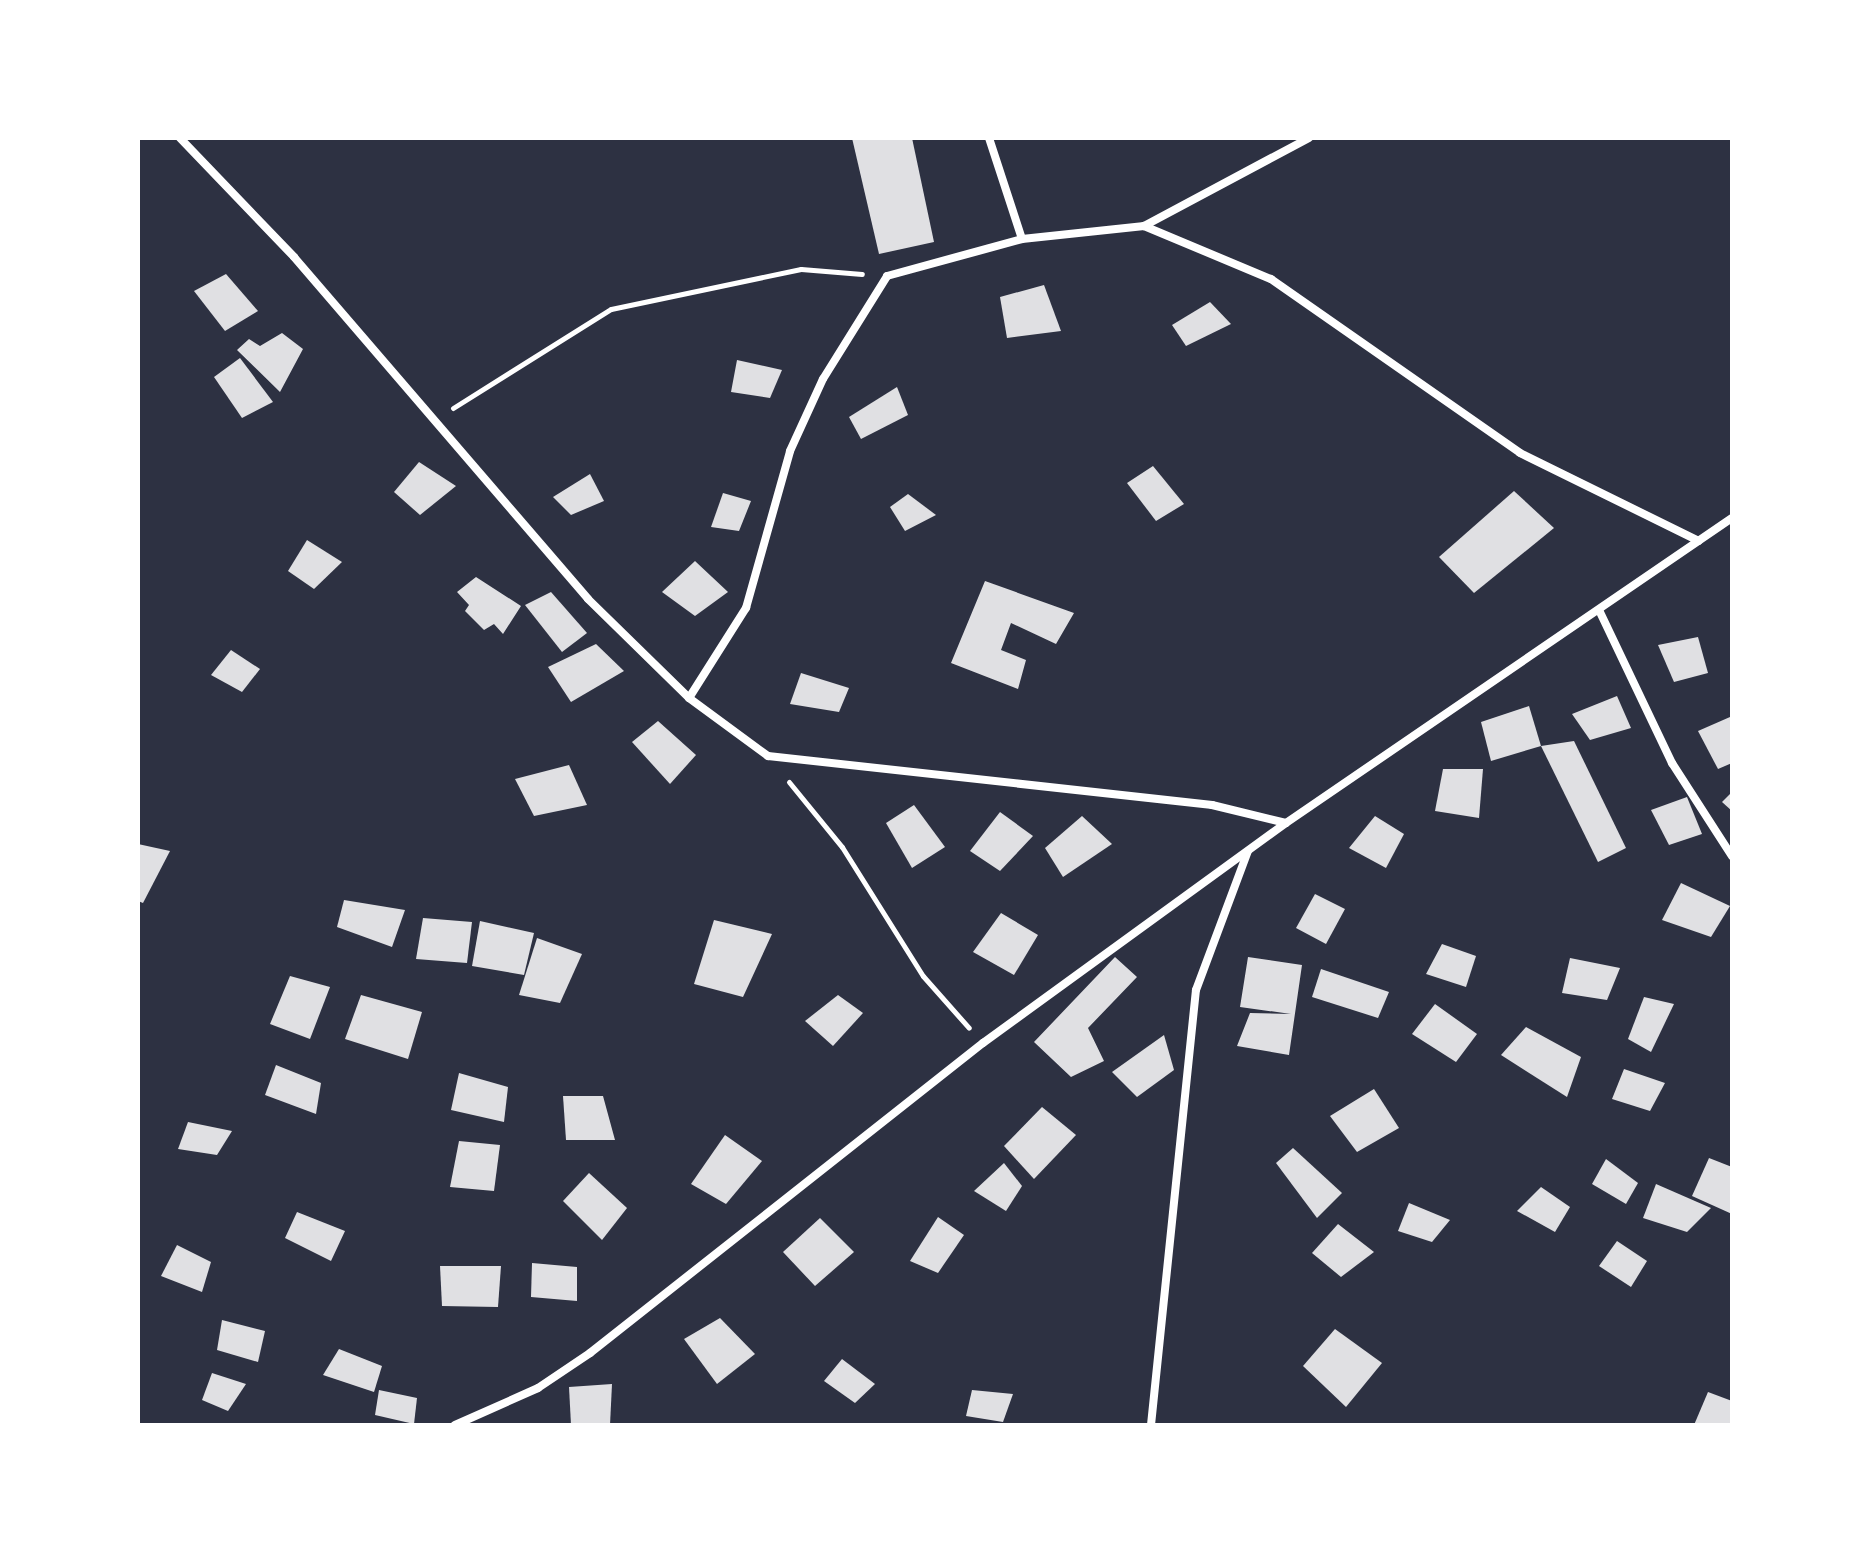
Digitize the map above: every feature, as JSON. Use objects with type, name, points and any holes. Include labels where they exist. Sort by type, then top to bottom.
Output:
[{"type":"street","points":[[180,138],[294,257],[588,599],[689,698],[768,756],[1212,805],[1286,823]]},
{"type":"street","points":[[989,138],[1022,239]]},
{"type":"street","points":[[689,698],[746,608],[790,451],[823,379],[887,276],[1022,239],[1144,226],[1309,138]]},
{"type":"street","points":[[1144,226],[1271,279],[1520,453],[1699,541]]},
{"type":"street","points":[[455,1425],[538,1388],[590,1353],[983,1043],[1286,823],[1732,518]]},
{"type":"street","points":[[1599,610],[1672,763],[1732,856]]},
{"type":"street","points":[[1151,1425],[1196,990],[1249,850]]},
{"type":"path","points":[[434,420],[611,309],[801,269],[887,276]]},
{"type":"path","points":[[768,756],[842,847],[923,976],[983,1043]]},
{"type":"building","points":[[852,138],[912,138],[934,242],[879,254]]},
{"type":"building","points":[[226,274],[258,311],[225,331],[194,291]]},
{"type":"building","points":[[1044,285],[1061,331],[1007,338],[1000,297]]},
{"type":"building","points":[[1210,302],[1231,324],[1186,346],[1172,325]]},
{"type":"building","points":[[282,333],[303,349],[280,392],[237,350],[249,339],[260,346]]},
{"type":"building","points":[[240,358],[273,402],[242,418],[214,377]]},
{"type":"building","points":[[737,360],[782,370],[770,398],[731,392]]},
{"type":"building","points":[[897,387],[908,415],[861,439],[849,417]]},
{"type":"building","points":[[419,462],[456,486],[420,515],[394,492]]},
{"type":"building","points":[[1153,466],[1184,504],[1156,521],[1127,483]]},
{"type":"building","points":[[590,474],[604,501],[571,515],[553,497]]},
{"type":"building","points":[[1514,491],[1554,528],[1474,593],[1439,557]]},
{"type":"building","points":[[723,493],[751,501],[739,531],[711,527]]},
{"type":"building","points":[[908,494],[936,515],[905,531],[890,507]]},
{"type":"building","points":[[307,540],[342,562],[314,589],[288,571]]},
{"type":"building","points":[[695,561],[728,592],[695,616],[662,592]]},
{"type":"building","points":[[476,577],[521,606],[503,634],[494,624],[484,630],[465,611],[469,605],[457,592]]},
{"type":"building","points":[[985,581],[1074,613],[1056,644],[1011,623],[1001,650],[1026,660],[1018,689],[951,663]]},
{"type":"building","points":[[551,592],[587,633],[562,652],[525,605]]},
{"type":"building","points":[[1698,637],[1708,673],[1674,682],[1658,645]]},
{"type":"building","points":[[596,644],[624,671],[571,702],[548,667]]},
{"type":"building","points":[[231,650],[260,669],[242,692],[211,675]]},
{"type":"building","points":[[801,673],[849,688],[839,712],[790,704]]},
{"type":"building","points":[[1617,696],[1631,728],[1590,740],[1572,714]]},
{"type":"building","points":[[1529,706],[1541,746],[1491,761],[1481,722]]},
{"type":"building","points":[[1730,717],[1732,763],[1718,769],[1698,731]]},
{"type":"building","points":[[658,721],[696,755],[670,784],[632,742]]},
{"type":"building","points":[[1574,741],[1626,848],[1598,862],[1541,746]]},
{"type":"building","points":[[569,765],[587,805],[534,816],[515,779]]},
{"type":"building","points":[[1443,769],[1483,769],[1479,818],[1435,811]]},
{"type":"building","points":[[1732,792],[1732,811],[1722,802]]},
{"type":"building","points":[[1687,797],[1702,834],[1669,845],[1651,810]]},
{"type":"building","points":[[914,805],[945,847],[912,868],[886,823]]},
{"type":"building","points":[[1000,812],[1033,836],[1000,871],[970,851]]},
{"type":"building","points":[[1082,816],[1112,844],[1063,877],[1045,848]]},
{"type":"building","points":[[1375,816],[1404,834],[1386,868],[1349,848]]},
{"type":"building","points":[[138,844],[170,851],[143,903],[138,901]]},
{"type":"building","points":[[1681,883],[1730,906],[1711,937],[1662,920]]},
{"type":"building","points":[[1315,894],[1345,909],[1326,944],[1296,928]]},
{"type":"building","points":[[344,900],[405,910],[392,947],[337,927]]},
{"type":"building","points":[[1001,913],[1038,935],[1014,975],[973,952]]},
{"type":"building","points":[[423,918],[472,922],[467,963],[416,959]]},
{"type":"building","points":[[714,920],[772,934],[743,997],[694,984]]},
{"type":"building","points":[[480,921],[534,933],[524,975],[472,966]]},
{"type":"building","points":[[537,938],[582,954],[560,1003],[519,995]]},
{"type":"building","points":[[1442,944],[1476,956],[1466,987],[1426,974]]},
{"type":"building","points":[[1115,957],[1137,977],[1088,1028],[1104,1061],[1071,1077],[1034,1042]]},
{"type":"building","points":[[1248,957],[1302,965],[1289,1055],[1237,1046],[1250,1013],[1291,1014],[1240,1007]]},
{"type":"building","points":[[1570,958],[1620,968],[1607,1000],[1562,993]]},
{"type":"building","points":[[1321,969],[1389,992],[1378,1018],[1312,997]]},
{"type":"building","points":[[290,976],[330,987],[310,1039],[270,1024]]},
{"type":"building","points":[[361,995],[422,1012],[408,1059],[345,1039]]},
{"type":"building","points":[[838,995],[863,1013],[833,1046],[805,1021]]},
{"type":"building","points":[[1644,997],[1674,1004],[1651,1052],[1628,1039]]},
{"type":"building","points":[[1435,1004],[1477,1034],[1456,1062],[1412,1034]]},
{"type":"building","points":[[1526,1027],[1581,1057],[1567,1097],[1501,1055]]},
{"type":"building","points":[[1164,1035],[1174,1070],[1137,1097],[1112,1072]]},
{"type":"building","points":[[276,1065],[321,1083],[316,1114],[265,1095]]},
{"type":"building","points":[[1624,1069],[1665,1083],[1650,1111],[1612,1099]]},
{"type":"building","points":[[459,1073],[508,1087],[504,1122],[451,1110]]},
{"type":"building","points":[[1374,1089],[1399,1128],[1357,1152],[1330,1116]]},
{"type":"building","points":[[563,1096],[603,1096],[615,1140],[566,1140]]},
{"type":"building","points":[[1042,1107],[1076,1135],[1034,1179],[1004,1146]]},
{"type":"building","points":[[188,1122],[232,1131],[217,1155],[178,1149]]},
{"type":"building","points":[[725,1135],[762,1161],[726,1204],[691,1184]]},
{"type":"building","points":[[459,1141],[500,1145],[494,1191],[450,1187]]},
{"type":"building","points":[[1293,1148],[1342,1193],[1317,1218],[1276,1163]]},
{"type":"building","points":[[1709,1158],[1732,1167],[1732,1214],[1692,1196]]},
{"type":"building","points":[[1606,1159],[1638,1183],[1626,1204],[1592,1184]]},
{"type":"building","points":[[1004,1163],[1022,1186],[1006,1211],[974,1191]]},
{"type":"building","points":[[589,1173],[627,1208],[602,1240],[563,1201]]},
{"type":"building","points":[[1656,1184],[1711,1208],[1687,1232],[1643,1218]]},
{"type":"building","points":[[1541,1187],[1570,1207],[1555,1232],[1517,1211]]},
{"type":"building","points":[[1409,1203],[1450,1220],[1432,1242],[1398,1231]]},
{"type":"building","points":[[297,1212],[345,1231],[331,1261],[285,1238]]},
{"type":"building","points":[[938,1217],[964,1235],[938,1273],[910,1261]]},
{"type":"building","points":[[820,1218],[854,1252],[815,1286],[783,1252]]},
{"type":"building","points":[[1338,1224],[1374,1252],[1341,1277],[1312,1253]]},
{"type":"building","points":[[1617,1241],[1647,1261],[1631,1287],[1599,1266]]},
{"type":"building","points":[[177,1245],[211,1262],[202,1292],[161,1276]]},
{"type":"building","points":[[532,1263],[577,1267],[577,1301],[531,1297]]},
{"type":"building","points":[[440,1266],[501,1266],[498,1307],[442,1306]]},
{"type":"building","points":[[720,1318],[755,1354],[717,1384],[684,1339]]},
{"type":"building","points":[[222,1320],[265,1331],[258,1362],[217,1350]]},
{"type":"building","points":[[1335,1329],[1382,1363],[1346,1407],[1303,1366]]},
{"type":"building","points":[[339,1349],[382,1366],[374,1392],[323,1375]]},
{"type":"building","points":[[842,1359],[875,1384],[855,1403],[824,1381]]},
{"type":"building","points":[[212,1373],[246,1384],[228,1411],[202,1400]]},
{"type":"building","points":[[612,1384],[610,1425],[571,1425],[569,1387]]},
{"type":"building","points":[[379,1390],[417,1398],[414,1424],[375,1415]]},
{"type":"building","points":[[972,1390],[1013,1394],[1003,1422],[966,1416]]},
{"type":"building","points":[[1708,1392],[1732,1401],[1732,1425],[1694,1425]]}]
